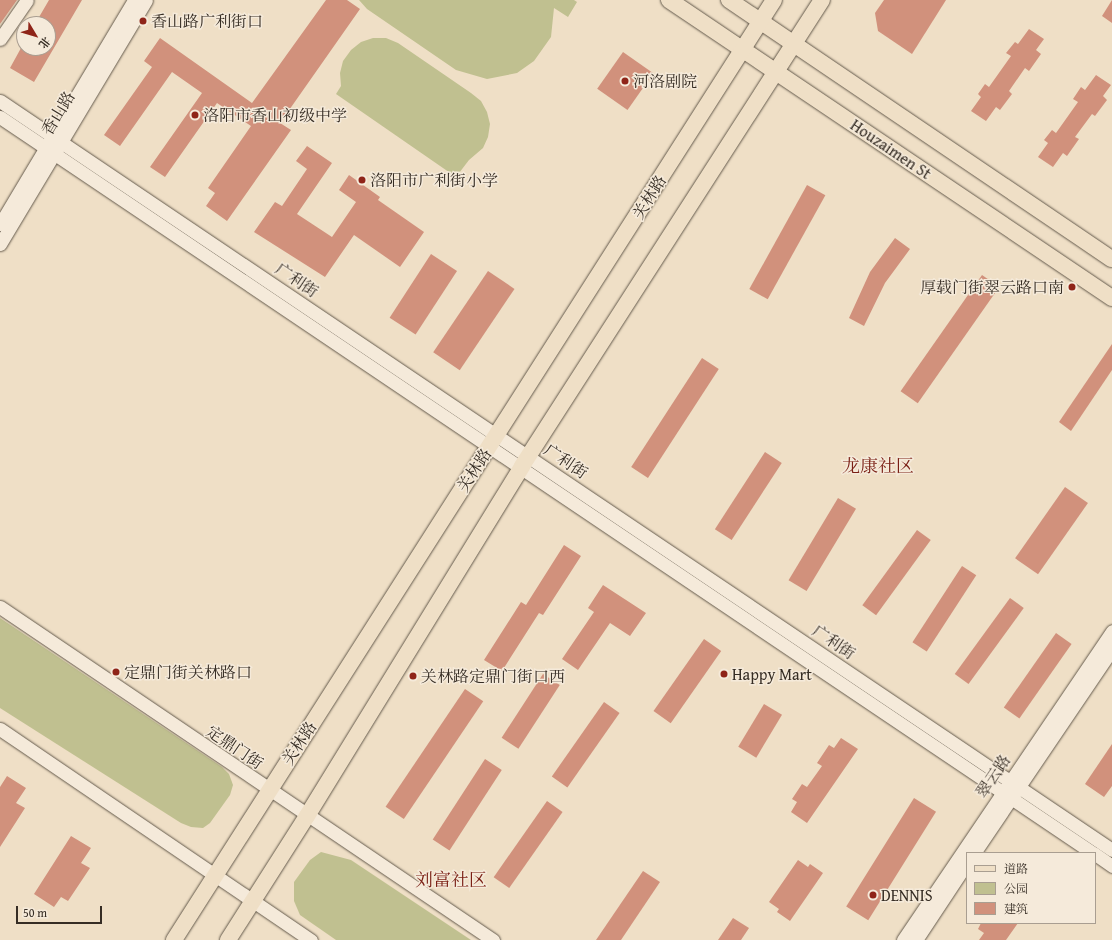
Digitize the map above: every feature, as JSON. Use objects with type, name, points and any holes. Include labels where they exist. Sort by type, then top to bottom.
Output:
[{"type":"main road","name":"Houzaimen St","points":[[669,0],[1112,298]]},
{"type":"main road","name":"Houzaimen St","points":[[729,0],[1112,259]]},
{"type":"main road","name":"关林路","points":[[174,940],[774,0]]},
{"type":"main road","points":[[228,940],[308,816],[525,461],[822,0]]},
{"type":"street","points":[[0,40],[26,0]]},
{"type":"street","name":"香山路","points":[[0,244],[134,0]]},
{"type":"street","name":"香山路","points":[[0,224],[53,145],[146,0]]},
{"type":"street","name":"广利街","points":[[0,101],[53,145],[525,461],[1010,789],[1112,850]]},
{"type":"street","name":"广利街","points":[[0,117],[53,145]]},
{"type":"street","name":"定鼎门街","points":[[0,607],[493,940]]},
{"type":"street","name":"翠云路","points":[[975,852],[1010,789],[1112,631]]},
{"type":"street","name":"翠云路","points":[[903,940],[1112,648]]},
{"type":"street","points":[[0,729],[216,874],[311,940]]},
{"type":"street","name":"广利街","points":[[1010,789],[1091,852]]},
{"type":"street","name":"广利街","points":[[1096,855],[1112,866]]},
{"type":"street","points":[[916,940],[966,865]]},
{"type":"green space","points":[[359,0],[574,0],[577,2],[568,17],[554,8],[551,37],[534,61],[517,73],[487,79],[456,70],[367,9]]},
{"type":"green space","points":[[373,38],[386,38],[398,43],[481,101],[487,112],[490,124],[488,137],[483,148],[469,160],[456,177],[336,94],[341,86],[340,73],[343,61],[351,50],[361,42]]},
{"type":"green space","points":[[0,618],[222,767],[229,774],[233,785],[230,795],[210,823],[203,828],[191,827],[181,823],[0,708]]},
{"type":"green space","points":[[321,852],[351,860],[471,940],[336,940],[300,915],[294,901],[294,882],[310,860]]},
{"type":"building","points":[[0,0],[17,0],[0,24]]},
{"type":"building","points":[[49,0],[82,0],[56,44],[56,16],[40,16]]},
{"type":"building","points":[[326,0],[347,0],[360,9],[280,123],[291,130],[227,221],[206,206],[215,193],[208,188],[251,126],[217,103],[165,177],[150,167],[202,93],[172,72],[120,146],[104,135],[152,67],[144,61],[160,38],[252,103]]},
{"type":"building","points":[[884,0],[946,0],[912,54],[878,31],[875,13]]},
{"type":"building","points":[[1112,0],[1112,23],[1102,16]]},
{"type":"building","points":[[1029,29],[1044,39],[1036,50],[1041,54],[1029,71],[1025,68],[1009,91],[1012,94],[1000,110],[996,107],[986,121],[971,111],[981,97],[978,94],[985,84],[989,87],[1011,56],[1006,53],[1015,42],[1018,44]]},
{"type":"building","name":"河洛剧院","points":[[623,52],[653,73],[627,110],[597,89]]},
{"type":"building","points":[[17,56],[49,56],[34,82],[10,68]]},
{"type":"building","points":[[1096,75],[1111,85],[1103,96],[1107,100],[1095,116],[1092,114],[1075,137],[1079,139],[1067,156],[1063,153],[1053,167],[1038,157],[1048,143],[1044,140],[1052,130],[1056,133],[1078,102],[1073,99],[1081,87],[1085,90]]},
{"type":"building","points":[[307,146],[332,163],[297,214],[332,237],[356,202],[339,190],[349,175],[380,197],[378,200],[424,232],[400,267],[354,235],[325,277],[254,232],[275,202],[282,206],[307,169],[296,161]]},
{"type":"building","points":[[807,185],[825,195],[768,299],[749,289]]},
{"type":"building","points":[[895,238],[910,249],[885,283],[864,326],[849,318],[870,272]]},
{"type":"building","points":[[431,254],[457,271],[416,335],[390,318]]},
{"type":"building","points":[[488,271],[515,289],[460,370],[433,352]]},
{"type":"building","points":[[982,275],[999,287],[918,403],[901,391]]},
{"type":"building","points":[[1112,344],[1112,370],[1071,431],[1059,422]]},
{"type":"building","points":[[702,358],[719,369],[648,478],[631,467]]},
{"type":"building","points":[[765,452],[782,463],[732,540],[715,529]]},
{"type":"building","points":[[1065,487],[1088,503],[1038,574],[1015,558]]},
{"type":"building","points":[[838,498],[856,509],[807,591],[789,580]]},
{"type":"building","points":[[917,530],[931,540],[876,615],[862,605]]},
{"type":"building","points":[[564,545],[581,556],[543,615],[539,613],[502,671],[484,660],[521,602],[526,605]]},
{"type":"building","points":[[962,566],[976,575],[927,652],[912,642]]},
{"type":"building","points":[[603,585],[646,613],[630,636],[610,623],[578,670],[562,659],[594,612],[588,608]]},
{"type":"building","points":[[1010,598],[1024,608],[969,684],[955,674]]},
{"type":"building","points":[[1056,633],[1072,644],[1019,718],[1004,708]]},
{"type":"building","points":[[704,639],[721,651],[671,723],[654,711]]},
{"type":"building","points":[[543,674],[560,685],[518,749],[502,738]]},
{"type":"building","points":[[465,689],[483,701],[404,819],[386,807]]},
{"type":"building","points":[[604,702],[620,713],[567,787],[552,777]]},
{"type":"building","points":[[764,704],[782,715],[756,758],[738,747]]},
{"type":"building","points":[[841,738],[858,749],[807,823],[791,812],[797,802],[792,799],[802,784],[807,787],[822,766],[817,763],[829,745],[834,748]]},
{"type":"building","points":[[1112,744],[1112,786],[1104,797],[1085,784]]},
{"type":"building","points":[[485,759],[502,770],[449,850],[433,840]]},
{"type":"building","points":[[7,776],[26,788],[16,803],[25,808],[0,847],[0,787]]},
{"type":"building","points":[[914,798],[936,812],[868,920],[846,907]]},
{"type":"building","points":[[547,801],[563,812],[509,888],[494,877]]},
{"type":"building","points":[[71,836],[91,848],[81,863],[90,868],[68,901],[61,897],[54,907],[34,894]]},
{"type":"building","points":[[798,860],[808,867],[810,864],[823,873],[790,921],[777,912],[779,909],[769,902]]},
{"type":"building","points":[[643,871],[660,882],[621,940],[596,940]]},
{"type":"building","points":[[733,918],[749,928],[741,940],[718,940]]},
{"type":"building","points":[[980,924],[1017,924],[1006,940],[979,940],[984,933],[978,929]]},
{"type":"place","name":"香山路广利街口","points":[[143,21]]},
{"type":"place","name":"河洛剧院","points":[[625,81]]},
{"type":"place","name":"洛阳市香山初级中学","points":[[195,115]]},
{"type":"place","name":"洛阳市广利街小学","points":[[362,180]]},
{"type":"place","name":"厚载门街翠云路口南","points":[[1072,287]]},
{"type":"place","name":"定鼎门街关林路口","points":[[116,672]]},
{"type":"place","name":"Happy Mart","points":[[724,674]]},
{"type":"place","name":"关林路定鼎门街口西","points":[[413,676]]},
{"type":"place","name":"DENNIS","points":[[873,895]]},
{"type":"district","name":"龙康社区","points":[[878,466]]},
{"type":"district","name":"刘富社区","points":[[451,880]]}]
